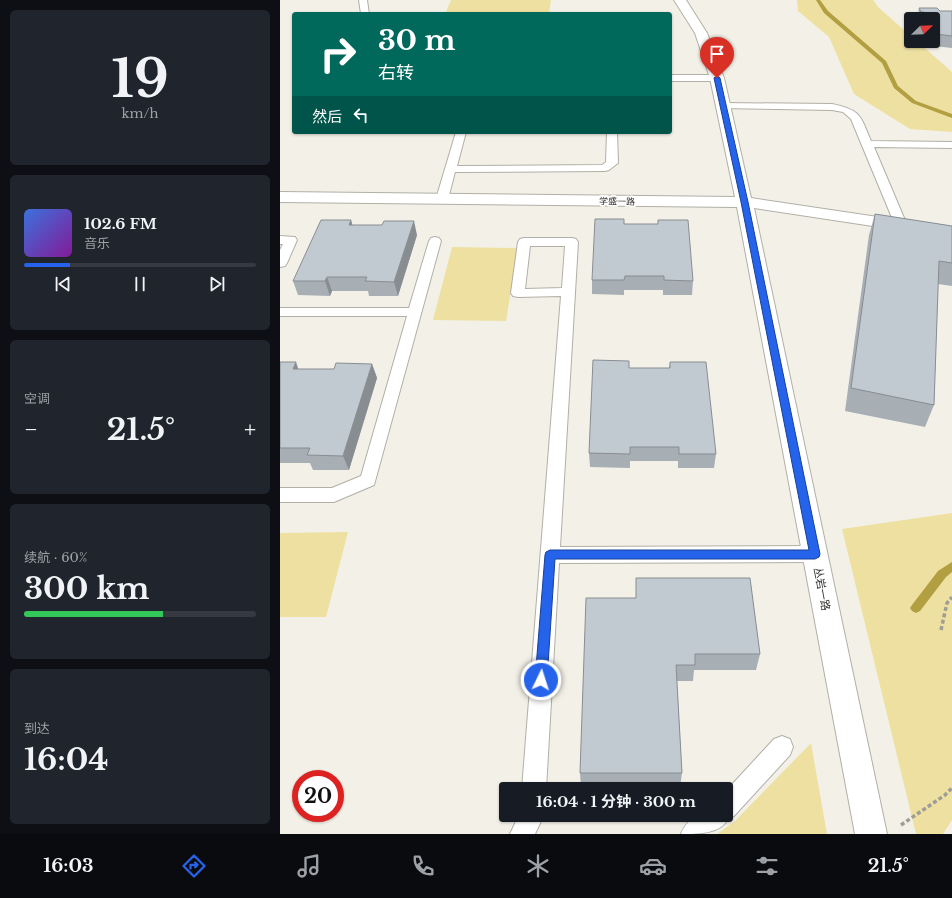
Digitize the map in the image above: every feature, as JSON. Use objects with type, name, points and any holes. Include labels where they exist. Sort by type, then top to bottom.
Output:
[{"type":"street","name":"丛岩一路","points":[[680,0],[701,33],[717,78],[744,202],[871,834]]},
{"type":"street","name":"学盛一路","points":[[280,197],[744,202],[952,233]]},
{"type":"lane","points":[[363,0],[365,12]]},
{"type":"lane","points":[[672,78],[717,78]]},
{"type":"lane","points":[[723,106],[832,107],[846,110],[856,117],[901,225]]},
{"type":"lane","points":[[442,199],[459,134]]},
{"type":"lane","points":[[450,169],[605,168],[612,163],[612,134]]},
{"type":"lane","points":[[868,144],[952,145]]},
{"type":"lane","points":[[280,240],[291,240],[280,263]]},
{"type":"lane","points":[[280,495],[334,495],[368,480],[436,241]]},
{"type":"lane","points":[[534,782],[572,242],[524,242],[518,293],[568,292]]},
{"type":"lane","points":[[280,312],[415,312]]},
{"type":"lane","points":[[550,555],[815,554]]},
{"type":"lane","points":[[733,800],[782,747]]},
{"type":"lane","points":[[522,834],[528,822]]},
{"type":"lane","points":[[693,834],[709,822]]},
{"type":"path","points":[[941,630],[946,603],[952,596]]},
{"type":"path","points":[[900,830],[899,826],[945,795],[952,788]]},
{"type":"shaded area","points":[[451,0],[551,0],[549,12],[446,12]]},
{"type":"shaded area","points":[[797,0],[873,0],[879,8],[904,30],[904,48],[925,48],[952,72],[952,132],[910,129],[854,94],[829,37],[798,11]]},
{"type":"shaded area","points":[[452,247],[518,248],[506,321],[433,320]]},
{"type":"shaded area","points":[[952,513],[952,820],[943,834],[916,834],[842,529]]},
{"type":"shaded area","points":[[348,532],[326,617],[280,617],[280,533]]},
{"type":"shaded area","points":[[811,743],[827,834],[717,834],[734,822]]},
{"type":"building","points":[[919,8],[937,8],[940,11],[952,11],[952,36],[940,34],[940,12],[921,12]]},
{"type":"building","points":[[875,214],[952,226],[952,263],[939,261],[934,405],[851,388]]},
{"type":"building","points":[[595,219],[624,219],[624,224],[658,224],[658,220],[688,220],[693,281],[664,280],[664,276],[625,276],[624,280],[592,280]]},
{"type":"building","points":[[321,220],[351,220],[349,225],[382,225],[384,221],[414,221],[394,282],[365,281],[367,277],[327,277],[325,281],[293,281]]},
{"type":"building","points":[[593,360],[629,361],[629,368],[670,368],[670,362],[706,362],[716,454],[679,454],[679,447],[630,447],[630,454],[589,453]]},
{"type":"building","points":[[280,362],[296,362],[293,369],[334,369],[336,363],[372,364],[343,456],[307,455],[310,448],[280,448]]},
{"type":"building","points":[[636,578],[750,578],[760,654],[695,654],[695,665],[676,665],[682,773],[580,773],[586,598],[636,598]]},
{"type":"waterway","points":[[818,0],[826,12],[884,62],[896,87],[914,102],[952,116]]},
{"type":"waterway","points":[[916,608],[942,574],[952,566]]},
{"type":"route","points":[[541,680],[550,555],[815,554],[744,202],[717,78]]}]
